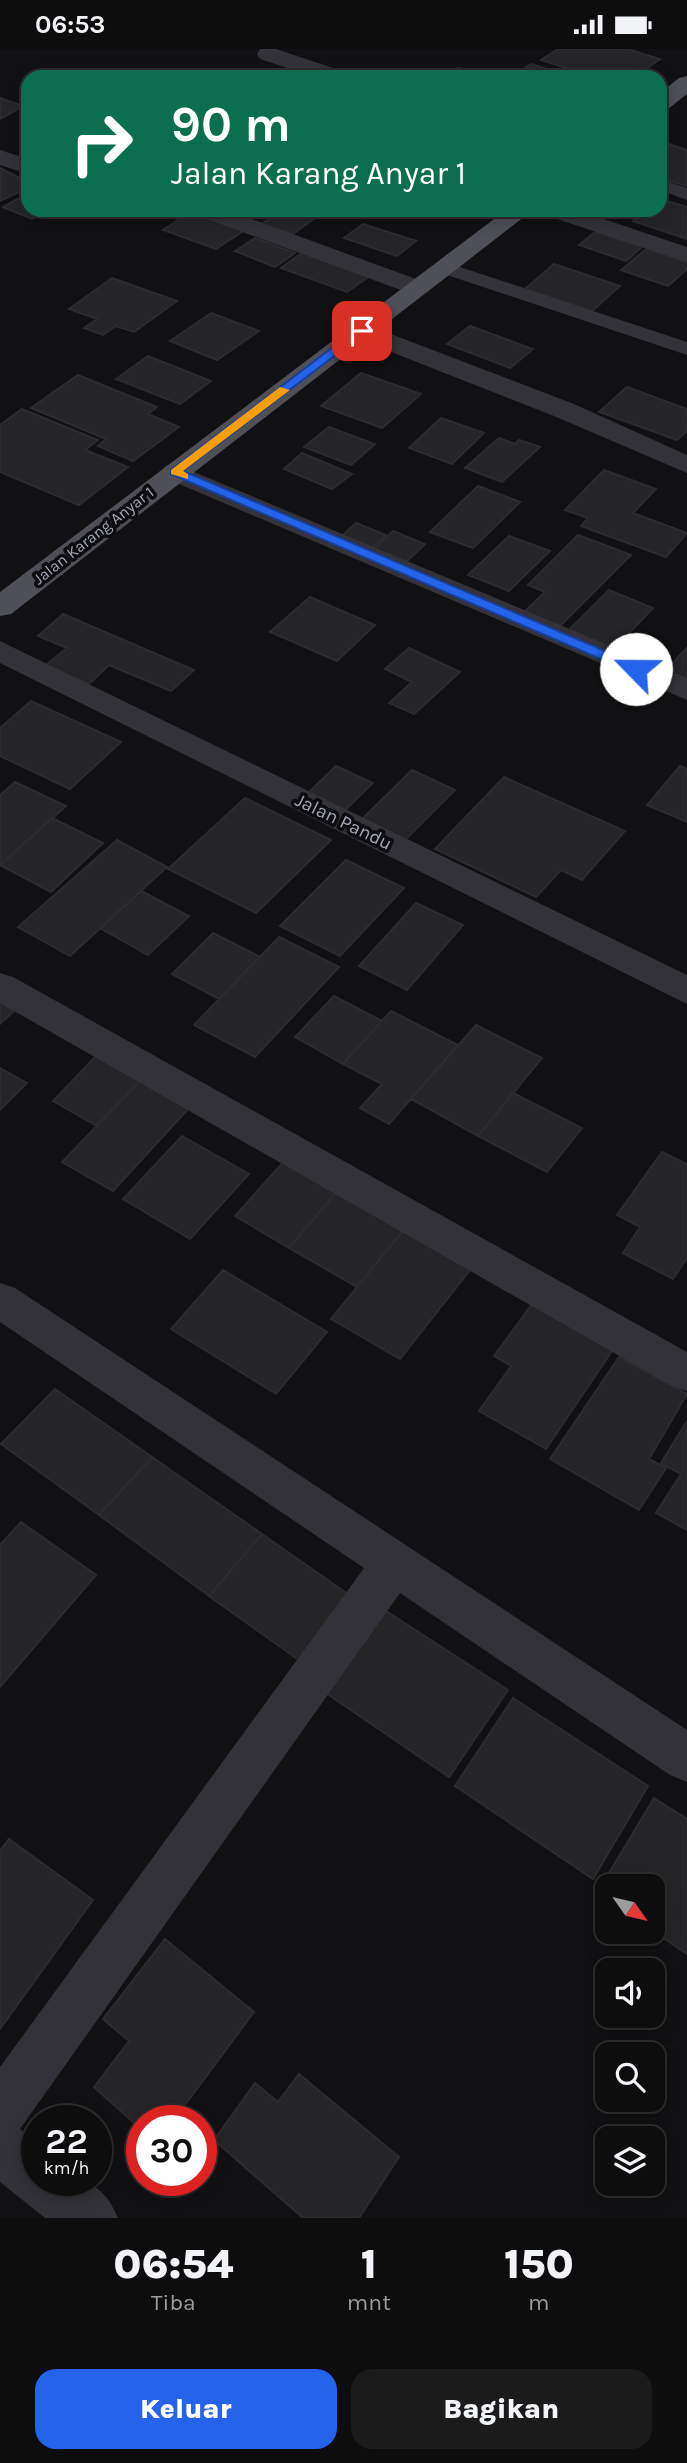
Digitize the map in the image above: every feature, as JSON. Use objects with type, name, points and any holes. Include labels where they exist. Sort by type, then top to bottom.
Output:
[{"type":"main road","points":[[667,99],[687,83]]},
{"type":"main road","name":"Jalan Karang Anyar 1","points":[[0,607],[512,217]]},
{"type":"street","points":[[268,54],[316,70]]},
{"type":"street","points":[[0,157],[21,164]]},
{"type":"street","points":[[223,217],[418,288]]},
{"type":"street","points":[[574,217],[687,255]]},
{"type":"street","points":[[362,331],[564,410],[687,465]]},
{"type":"street","points":[[175,472],[687,690]]},
{"type":"street","name":"Jalan Pandu","points":[[0,651],[687,991]]},
{"type":"street","points":[[0,986],[687,1373]]},
{"type":"street","points":[[0,1300],[687,1758]]},
{"type":"street","points":[[0,2112],[395,1563]]},
{"type":"street","points":[[0,2148],[21,2164]]},
{"type":"street","points":[[61,2196],[90,2218]]},
{"type":"lane","points":[[667,187],[687,194]]},
{"type":"lane","points":[[445,268],[687,349]]},
{"type":"building","points":[[558,49],[627,49],[660,59],[644,70],[572,70],[541,60]]},
{"type":"building","points":[[531,64],[550,70],[522,70]]},
{"type":"building","points":[[0,98],[21,105],[21,107],[0,119]]},
{"type":"building","points":[[669,144],[687,150],[687,186],[667,180]]},
{"type":"building","points":[[0,168],[21,178],[21,191],[0,201]]},
{"type":"building","points":[[21,197],[21,214],[3,207]]},
{"type":"building","points":[[667,201],[687,207],[687,239],[633,221],[638,217],[667,217]]},
{"type":"building","points":[[183,217],[209,217],[245,230],[216,249],[163,230]]},
{"type":"building","points":[[272,217],[316,217],[293,234],[262,224]]},
{"type":"building","points":[[363,224],[416,241],[397,256],[344,238]]},
{"type":"building","points":[[595,232],[642,247],[626,261],[579,245]]},
{"type":"building","points":[[255,238],[295,253],[275,267],[235,251]]},
{"type":"building","points":[[646,249],[687,262],[687,269],[668,286],[621,270]]},
{"type":"building","points":[[303,252],[370,276],[347,292],[281,268]]},
{"type":"building","points":[[554,264],[620,286],[592,311],[525,289]]},
{"type":"building","points":[[112,278],[177,301],[134,332],[116,326],[103,335],[84,328],[97,319],[69,309]]},
{"type":"building","points":[[211,313],[259,331],[217,360],[170,341]]},
{"type":"building","points":[[470,326],[533,349],[510,368],[447,344]]},
{"type":"building","points":[[148,356],[211,381],[180,404],[116,379]]},
{"type":"building","points":[[361,373],[421,394],[382,428],[321,406]]},
{"type":"building","points":[[78,375],[157,407],[148,414],[179,427],[133,461],[98,446],[106,439],[31,408]]},
{"type":"building","points":[[627,387],[687,409],[687,431],[677,440],[599,412]]},
{"type":"building","points":[[22,409],[98,440],[85,450],[128,467],[79,505],[0,472],[0,425]]},
{"type":"building","points":[[441,418],[484,433],[452,464],[409,448]]},
{"type":"building","points":[[329,427],[375,444],[351,465],[304,447]]},
{"type":"building","points":[[499,438],[515,444],[519,440],[540,447],[502,482],[465,468]]},
{"type":"building","points":[[302,453],[352,474],[332,489],[284,469]]},
{"type":"building","points":[[604,470],[656,489],[633,513],[687,533],[666,557],[581,526],[588,518],[565,510]]},
{"type":"building","points":[[478,486],[520,502],[473,548],[430,532]]},
{"type":"building","points":[[356,523],[386,535],[367,552],[336,541]]},
{"type":"building","points":[[393,531],[425,544],[402,566],[370,553]]},
{"type":"building","points":[[578,535],[631,555],[554,632],[519,617],[545,592],[528,585]]},
{"type":"building","points":[[509,536],[550,551],[509,591],[468,575]]},
{"type":"building","points":[[609,590],[653,608],[608,655],[563,636]]},
{"type":"building","points":[[310,597],[375,625],[337,661],[270,632]]},
{"type":"building","points":[[63,614],[194,670],[171,691],[109,665],[89,684],[46,665],[67,648],[38,636]]},
{"type":"building","points":[[409,648],[460,672],[414,714],[389,703],[412,682],[385,669]]},
{"type":"building","points":[[687,648],[687,682],[664,672]]},
{"type":"building","points":[[31,701],[121,742],[70,789],[0,756],[0,728]]},
{"type":"building","points":[[336,766],[373,783],[342,813],[305,796]]},
{"type":"building","points":[[680,766],[687,769],[687,822],[647,805]]},
{"type":"building","points":[[412,770],[455,790],[402,843],[359,822]]},
{"type":"building","points":[[504,777],[625,831],[582,880],[561,870],[536,897],[435,849]]},
{"type":"building","points":[[15,782],[66,806],[0,865],[0,795]]},
{"type":"building","points":[[245,798],[331,840],[256,913],[168,869]]},
{"type":"building","points":[[52,818],[103,843],[51,892],[0,865]]},
{"type":"building","points":[[117,840],[167,867],[70,956],[18,927]]},
{"type":"building","points":[[346,860],[404,888],[340,956],[280,926]]},
{"type":"building","points":[[141,891],[189,916],[148,955],[100,928]]},
{"type":"building","points":[[416,903],[463,925],[407,990],[359,966]]},
{"type":"building","points":[[213,933],[260,957],[219,999],[172,974]]},
{"type":"building","points":[[279,937],[339,967],[255,1057],[194,1025]]},
{"type":"building","points":[[334,996],[382,1021],[343,1064],[295,1037]]},
{"type":"building","points":[[0,1003],[14,1011],[0,1024]]},
{"type":"building","points":[[391,1011],[458,1045],[389,1124],[360,1108],[382,1084],[343,1064]]},
{"type":"building","points":[[476,1025],[542,1058],[478,1136],[411,1099]]},
{"type":"building","points":[[96,1056],[141,1080],[97,1126],[53,1101]]},
{"type":"building","points":[[0,1068],[27,1083],[0,1110]]},
{"type":"building","points":[[141,1080],[191,1106],[113,1191],[62,1162]]},
{"type":"building","points":[[513,1093],[582,1128],[547,1172],[478,1136]]},
{"type":"building","points":[[182,1136],[249,1174],[190,1239],[123,1199]]},
{"type":"building","points":[[662,1152],[687,1164],[687,1258],[673,1279],[623,1253],[640,1227],[617,1215]]},
{"type":"building","points":[[286,1159],[339,1189],[289,1248],[235,1216]]},
{"type":"building","points":[[339,1189],[406,1227],[357,1287],[289,1248]]},
{"type":"building","points":[[406,1227],[474,1265],[400,1359],[331,1319]]},
{"type":"building","points":[[223,1270],[327,1332],[276,1394],[171,1329]]},
{"type":"building","points":[[532,1304],[614,1348],[546,1449],[479,1411],[511,1366],[494,1356]]},
{"type":"building","points":[[619,1357],[687,1394],[649,1459],[666,1468],[639,1510],[550,1459]]},
{"type":"building","points":[[55,1389],[152,1457],[99,1515],[1,1444]]},
{"type":"building","points":[[687,1421],[687,1530],[656,1513],[681,1474],[661,1463]]},
{"type":"building","points":[[152,1457],[262,1534],[209,1596],[99,1515]]},
{"type":"building","points":[[21,1522],[96,1575],[0,1687],[0,1545]]},
{"type":"building","points":[[262,1534],[352,1597],[300,1661],[209,1596]]},
{"type":"building","points":[[386,1611],[508,1690],[449,1777],[326,1693]]},
{"type":"building","points":[[513,1698],[648,1786],[593,1879],[455,1786]]},
{"type":"building","points":[[654,1798],[687,1819],[687,1954],[665,1939],[665,1874],[608,1874]]},
{"type":"building","points":[[9,1839],[93,1900],[0,2029],[0,1851]]},
{"type":"building","points":[[165,1939],[254,2012],[185,2105],[126,2105],[126,2116],[94,2087],[129,2041],[103,2019]]},
{"type":"building","points":[[299,2074],[399,2157],[359,2218],[303,2218],[217,2143],[217,2136],[255,2083],[278,2102]]},
{"type":"slow traffic","points":[[184,476],[175,472],[284,390]]},
{"type":"route","points":[[362,331],[175,472],[636,669]]}]
